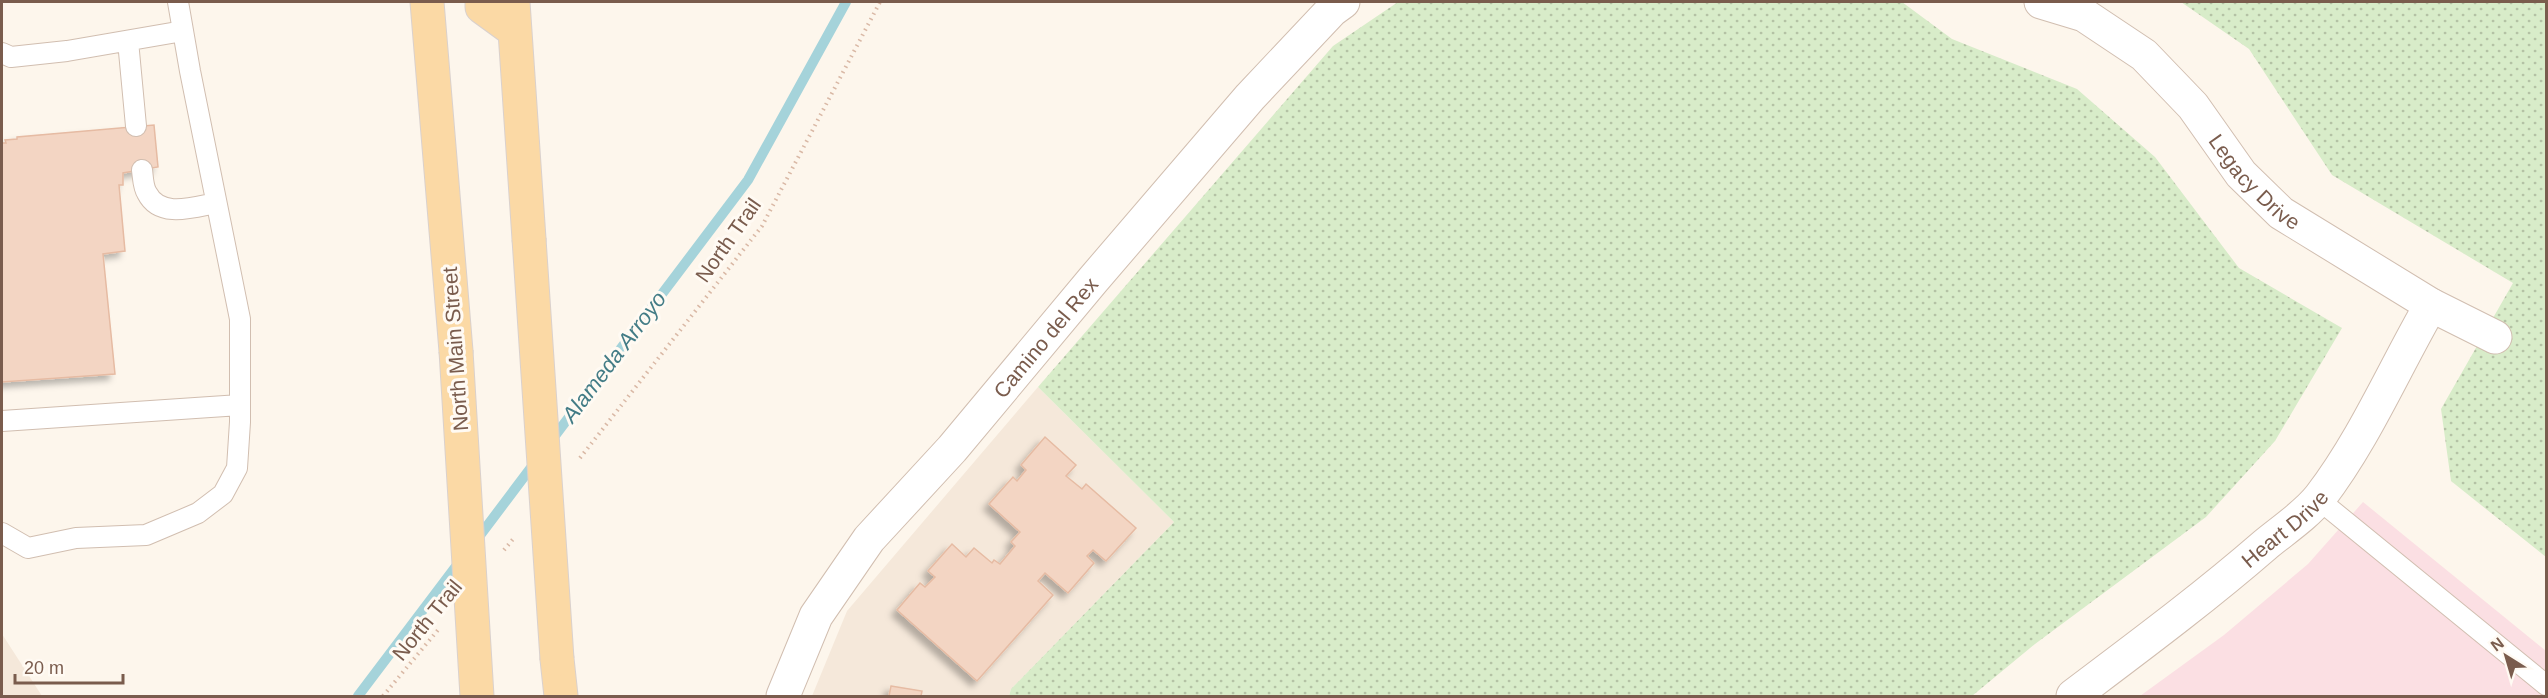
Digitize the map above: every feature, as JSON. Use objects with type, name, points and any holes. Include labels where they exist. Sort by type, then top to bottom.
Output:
[{"type":"main road","name":"North Main Street","points":[[427,2],[456,351],[477,696]]},
{"type":"main road","points":[[482,2],[482,7],[514,16],[561,696]]},
{"type":"street","name":"Camino del Rex","points":[[783,696],[816,616],[869,539],[952,449],[1250,97],[1332,10],[1343,2]]},
{"type":"street","name":"Legacy Drive","points":[[2041,2],[2084,15],[2144,55],[2193,106],[2241,174],[2281,213],[2431,305],[2496,337]]},
{"type":"street","name":"Heart Drive","points":[[2073,696],[2231,574],[2318,499],[2346,460],[2431,305]]},
{"type":"lane","points":[[2,533],[28,548],[76,538],[146,535],[198,513],[224,494],[237,468],[240,319],[178,2]]},
{"type":"lane","points":[[2,53],[11,57],[183,31]]},
{"type":"lane","points":[[128,41],[136,126]]},
{"type":"lane","points":[[142,170],[146,192],[154,204],[172,210],[216,203]]},
{"type":"lane","points":[[2,421],[240,405]]},
{"type":"lane","points":[[2318,499],[2547,685]]},
{"type":"path","name":"North Trail","points":[[576,463],[762,226],[880,2]]},
{"type":"path","points":[[502,553],[516,535]]},
{"type":"path","name":"North Trail","points":[[384,696],[442,625]]},
{"type":"shaded area","points":[[1038,387],[1174,522],[1011,689],[1009,696],[812,696],[847,611]]},
{"type":"shaded area","points":[[2363,502],[2546,651],[2546,696],[2140,696],[2224,635],[2308,564]]},
{"type":"shaded area","points":[[2,634],[42,696],[2,696]]},
{"type":"green space","points":[[1398,2],[1902,2],[1952,39],[2077,89],[2155,157],[2239,268],[2342,328],[2275,441],[2206,517],[2035,644],[1972,696],[1009,696],[1011,689],[1174,522],[1038,387],[1333,46]]},
{"type":"green space","points":[[2181,2],[2546,2],[2546,557],[2451,481],[2441,409],[2513,283],[2332,175],[2249,49]]},
{"type":"building","points":[[154,125],[158,167],[123,173],[123,185],[119,185],[125,251],[103,254],[115,374],[2,382],[2,143],[6,143],[5,140],[17,139],[17,137]]},
{"type":"building","points":[[1045,437],[1076,465],[1066,476],[1082,489],[1086,484],[1136,528],[1106,561],[1093,550],[1087,556],[1094,563],[1068,593],[1045,573],[1038,581],[1053,595],[977,681],[897,610],[920,583],[925,587],[935,577],[928,571],[952,544],[966,557],[974,548],[992,563],[994,560],[1000,564],[1015,546],[1011,542],[1020,532],[989,504],[1013,477],[1017,481],[1026,470],[1021,465]]},
{"type":"building","points":[[891,686],[922,691],[921,696],[889,696]]},
{"type":"waterway","name":"Alameda Arroyo","points":[[551,441],[748,180],[846,2]]},
{"type":"waterway","name":"Alameda Arroyo","points":[[475,542],[536,461]]},
{"type":"waterway","name":"Alameda Arroyo","points":[[358,696],[460,561]]}]
